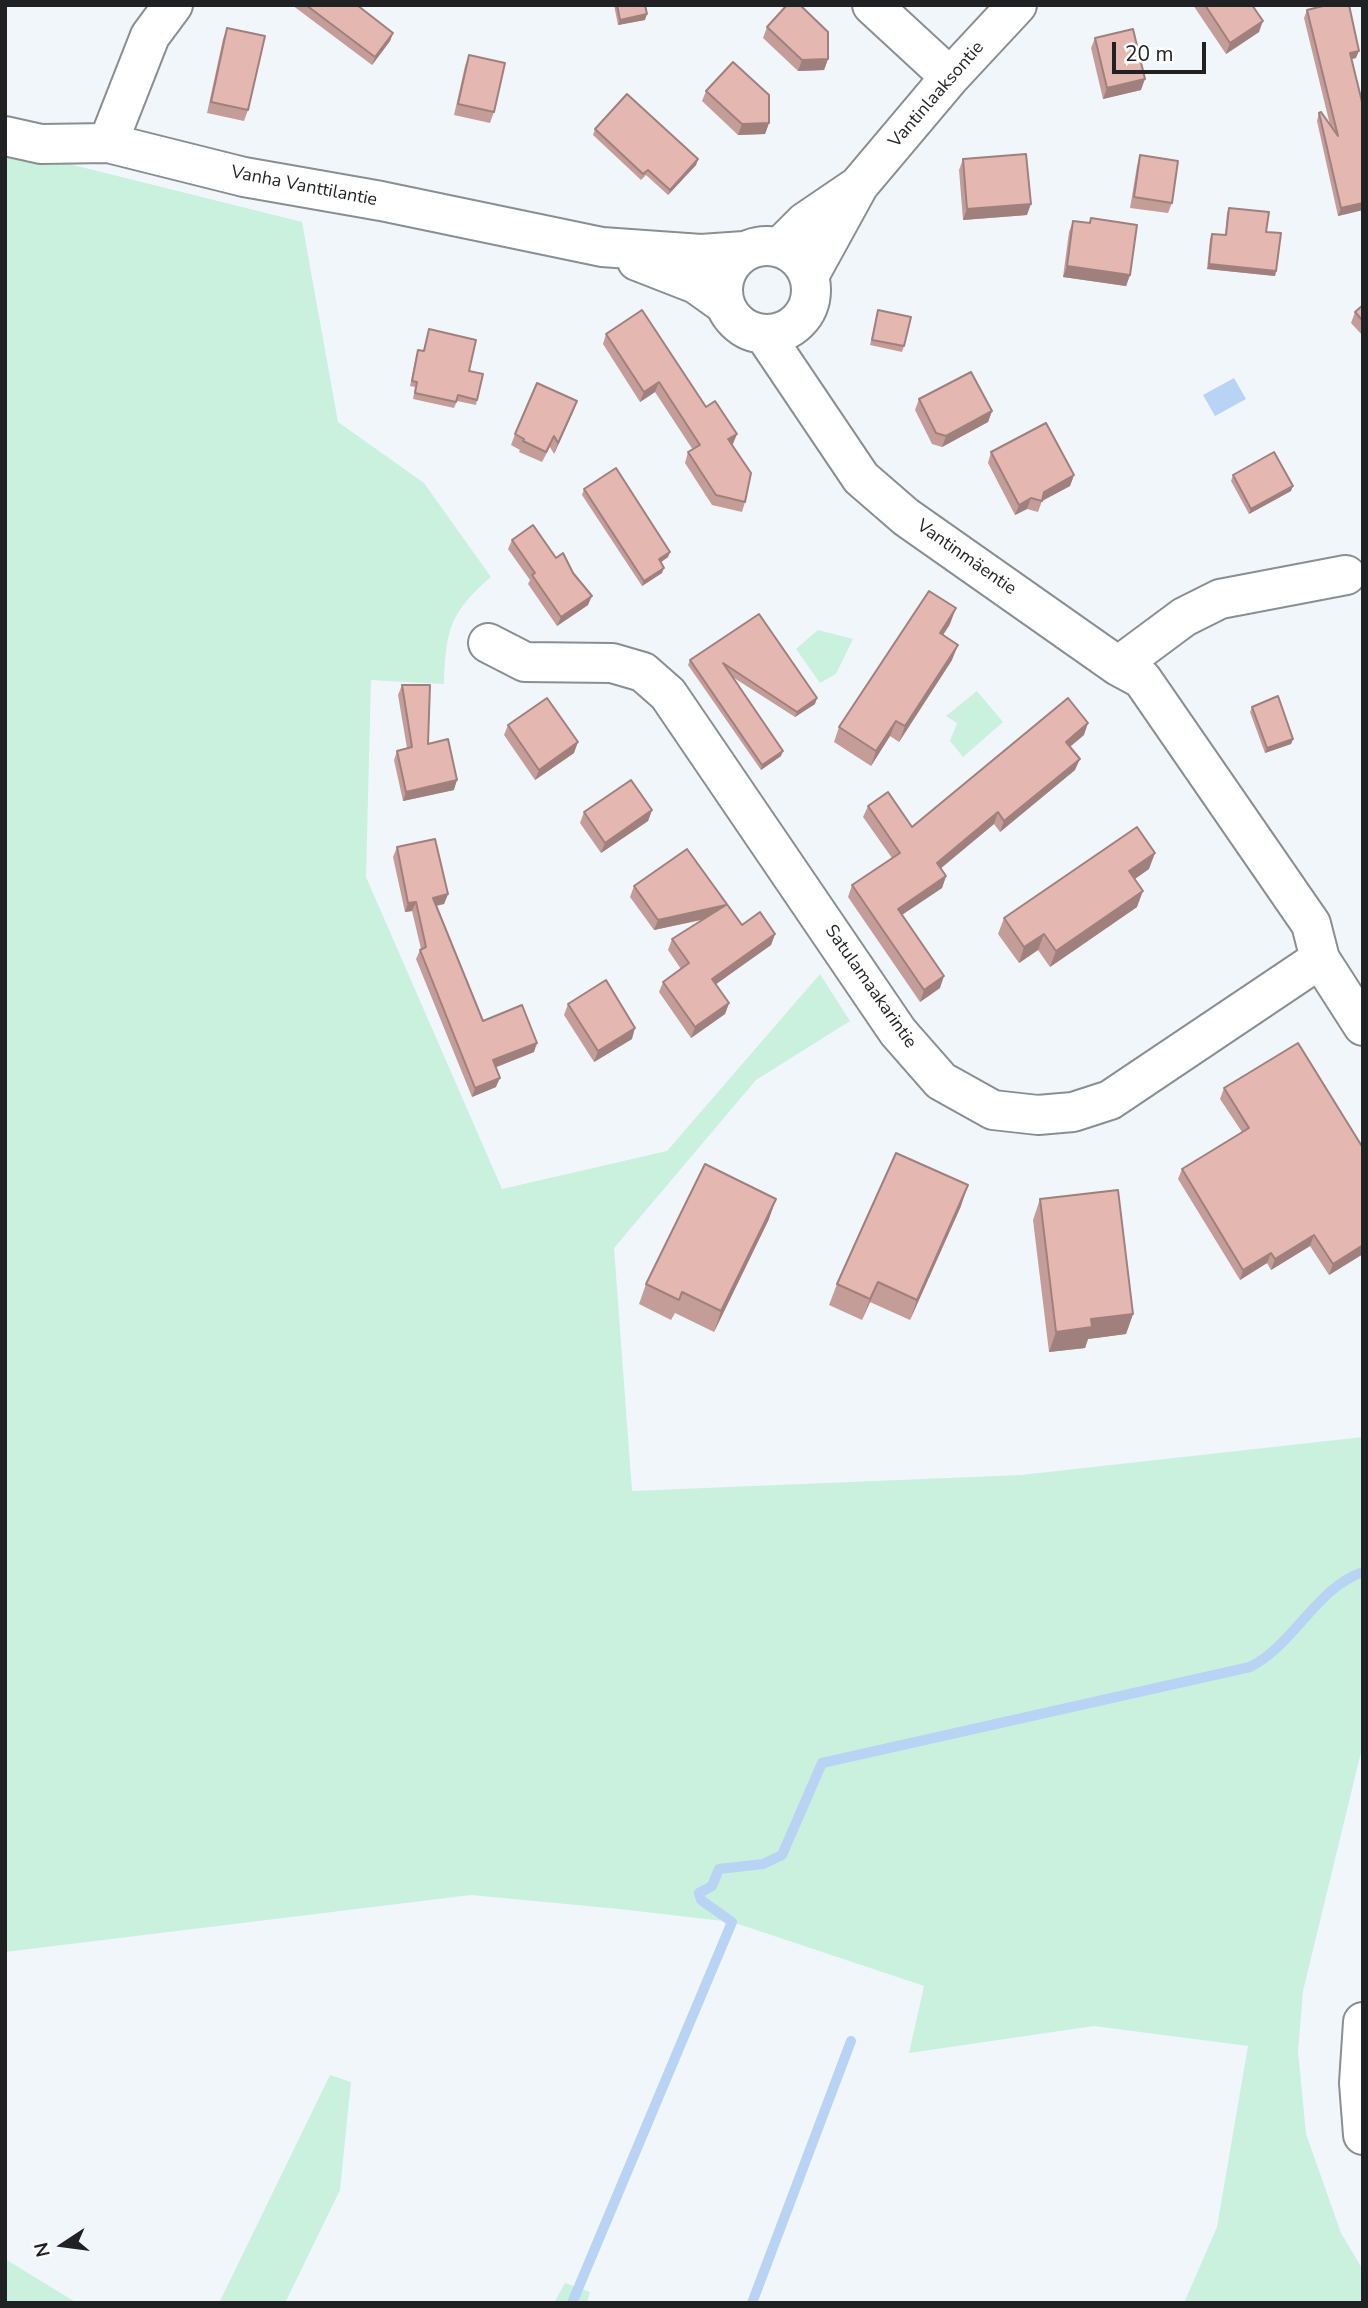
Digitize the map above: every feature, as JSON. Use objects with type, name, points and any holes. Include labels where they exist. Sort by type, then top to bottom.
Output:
[{"type":"street","points":[[108,143],[150,36],[173,5]]},
{"type":"street","points":[[873,5],[950,77]]},
{"type":"street","name":"Vantinlaaksontie","points":[[809,276],[859,186],[950,77],[1017,5]]},
{"type":"street","name":"Vanha Vanttilantie","points":[[5,136],[41,144],[108,143],[244,177],[381,201],[602,247],[701,254],[762,249]]},
{"type":"street","name":"Vantinlaaksontie","points":[[762,249],[859,186]]},
{"type":"street","name":"Vanha Vanttilantie","points":[[602,247],[696,284],[724,304]]},
{"type":"street","points":[[762,249],[793,253],[803,263],[809,276],[810,299],[799,320],[776,333],[751,332],[730,316],[724,304],[722,289],[725,274],[733,261],[762,249]]},
{"type":"street","name":"Vantinmäentie","points":[[799,320],[830,434]]},
{"type":"street","name":"Vantinmäentie","points":[[764,334],[861,478],[906,517],[1118,666]]},
{"type":"street","points":[[1346,575],[1220,599],[1184,617],[1118,666],[1123,695],[1289,938],[1320,959],[1363,1026]]},
{"type":"street","name":"Satulamaakarintie","points":[[488,643],[525,662],[612,663],[643,672],[668,694],[898,1032],[941,1081],[993,1110],[1038,1115],[1073,1112],[1110,1100],[1320,959]]},
{"type":"street","points":[[1363,2022],[1359,2083],[1363,2135]]},
{"type":"green space","points":[[5,148],[302,222],[338,422],[424,483],[491,577],[466,601],[452,624],[446,650],[444,684],[371,680],[366,877],[502,1189],[667,1151],[820,974],[850,1021],[756,1080],[614,1248],[632,1491],[1021,1475],[1363,1437],[1363,1744],[1303,1991],[1298,2051],[1306,2134],[1341,2233],[1363,2270],[1363,2303],[1184,2303],[1217,2227],[1248,2046],[1094,2026],[909,2053],[924,1986],[732,1922],[471,1895],[5,1952]]},
{"type":"green space","points":[[818,630],[853,639],[836,674],[820,683],[796,649]]},
{"type":"green space","points":[[977,691],[1003,722],[963,757],[950,741],[957,723],[946,716]]},
{"type":"green space","points":[[330,2075],[351,2082],[340,2190],[285,2303],[219,2303]]},
{"type":"green space","points":[[5,2259],[77,2303],[5,2303]]},
{"type":"green space","points":[[565,2283],[590,2292],[587,2303],[554,2303]]},
{"type":"water","points":[[1234,378],[1246,399],[1215,416],[1203,395]]},
{"type":"building","points":[[306,5],[357,5],[393,33],[375,57]]},
{"type":"building","points":[[617,5],[645,5],[647,14],[620,20]]},
{"type":"building","points":[[787,5],[800,5],[828,32],[828,59],[802,60],[767,27]]},
{"type":"building","points":[[1205,5],[1252,5],[1263,21],[1230,43]]},
{"type":"building","points":[[1327,5],[1349,5],[1359,51],[1350,53],[1363,106],[1363,203],[1341,208],[1319,113],[1321,112],[1338,136],[1307,10]]},
{"type":"building","points":[[227,28],[265,36],[248,110],[211,102]]},
{"type":"building","points":[[1133,29],[1145,79],[1107,88],[1095,38]]},
{"type":"building","points":[[469,55],[505,63],[494,112],[458,104]]},
{"type":"building","points":[[733,62],[769,95],[769,123],[742,124],[706,91]]},
{"type":"building","points":[[627,94],[698,159],[670,190],[648,170],[643,174],[595,129]]},
{"type":"building","points":[[1026,154],[1031,204],[967,209],[963,159]]},
{"type":"building","points":[[1140,155],[1178,161],[1172,203],[1134,197]]},
{"type":"building","points":[[1229,208],[1269,212],[1266,232],[1281,233],[1276,271],[1209,264],[1212,234],[1226,235]]},
{"type":"building","points":[[1091,218],[1137,225],[1130,275],[1067,266],[1073,221],[1090,223]]},
{"type":"building","points":[[1363,305],[1363,321],[1355,312]]},
{"type":"building","points":[[642,310],[706,407],[715,401],[737,434],[728,439],[751,473],[745,502],[716,495],[688,452],[700,445],[659,382],[644,392],[606,334]]},
{"type":"building","points":[[878,310],[911,317],[904,346],[872,340]]},
{"type":"building","points":[[429,329],[476,340],[469,371],[483,374],[477,400],[458,395],[456,402],[415,393],[417,382],[412,381],[418,350],[424,351]]},
{"type":"building","points":[[971,372],[992,411],[946,436],[936,433],[919,399]]},
{"type":"building","points":[[537,383],[577,401],[558,443],[554,436],[546,452],[515,434]]},
{"type":"building","points":[[1046,423],[1074,475],[1044,492],[1042,501],[1031,498],[1019,505],[991,452]]},
{"type":"building","points":[[1274,452],[1293,486],[1251,509],[1233,475]]},
{"type":"building","points":[[616,468],[670,552],[659,559],[664,568],[644,581],[584,489]]},
{"type":"building","points":[[533,525],[556,558],[563,553],[573,573],[592,596],[561,617],[512,540]]},
{"type":"building","points":[[929,591],[956,608],[940,633],[958,645],[905,726],[896,721],[876,751],[839,727]]},
{"type":"building","points":[[759,614],[817,698],[797,712],[723,663],[783,751],[762,765],[690,660]]},
{"type":"building","points":[[402,685],[430,685],[428,744],[448,739],[457,780],[406,792],[397,751],[412,747]]},
{"type":"building","points":[[1278,696],[1293,739],[1267,748],[1252,707]]},
{"type":"building","points":[[547,698],[578,742],[539,770],[508,725]]},
{"type":"building","points":[[1068,698],[1088,723],[1066,742],[1080,759],[1004,821],[998,812],[937,863],[946,876],[898,909],[944,976],[924,990],[852,885],[900,853],[868,806],[888,792],[912,827]]},
{"type":"building","points":[[631,780],[652,810],[605,843],[584,812]]},
{"type":"building","points":[[1137,827],[1155,853],[1129,871],[1143,891],[1056,951],[1044,934],[1024,947],[1004,918]]},
{"type":"building","points":[[435,839],[448,894],[433,898],[483,1021],[522,1005],[537,1043],[493,1060],[500,1078],[475,1088],[420,950],[426,947],[416,902],[408,903],[397,847]]},
{"type":"building","points":[[687,849],[742,925],[760,912],[775,934],[712,979],[729,1003],[695,1027],[663,982],[689,963],[672,939],[726,905],[658,920],[634,886]]},
{"type":"building","points":[[606,980],[635,1028],[598,1051],[568,1004]]},
{"type":"building","points":[[1298,1043],[1363,1148],[1363,1245],[1333,1264],[1314,1235],[1275,1259],[1271,1253],[1243,1270],[1182,1169],[1249,1128],[1224,1088]]},
{"type":"building","points":[[896,1153],[968,1185],[917,1300],[878,1282],[870,1299],[837,1284]]},
{"type":"building","points":[[705,1164],[776,1199],[721,1311],[682,1292],[679,1300],[646,1284]]},
{"type":"building","points":[[1118,1190],[1133,1314],[1091,1319],[1092,1327],[1056,1332],[1040,1199]]},
{"type":"waterway","points":[[572,2303],[732,1922],[701,1900],[699,1893],[712,1886],[719,1869],[763,1864],[782,1855],[822,1763],[1250,1667],[1280,1645],[1332,1590],[1363,1572]]},
{"type":"waterway","points":[[752,2303],[851,2041]]}]
